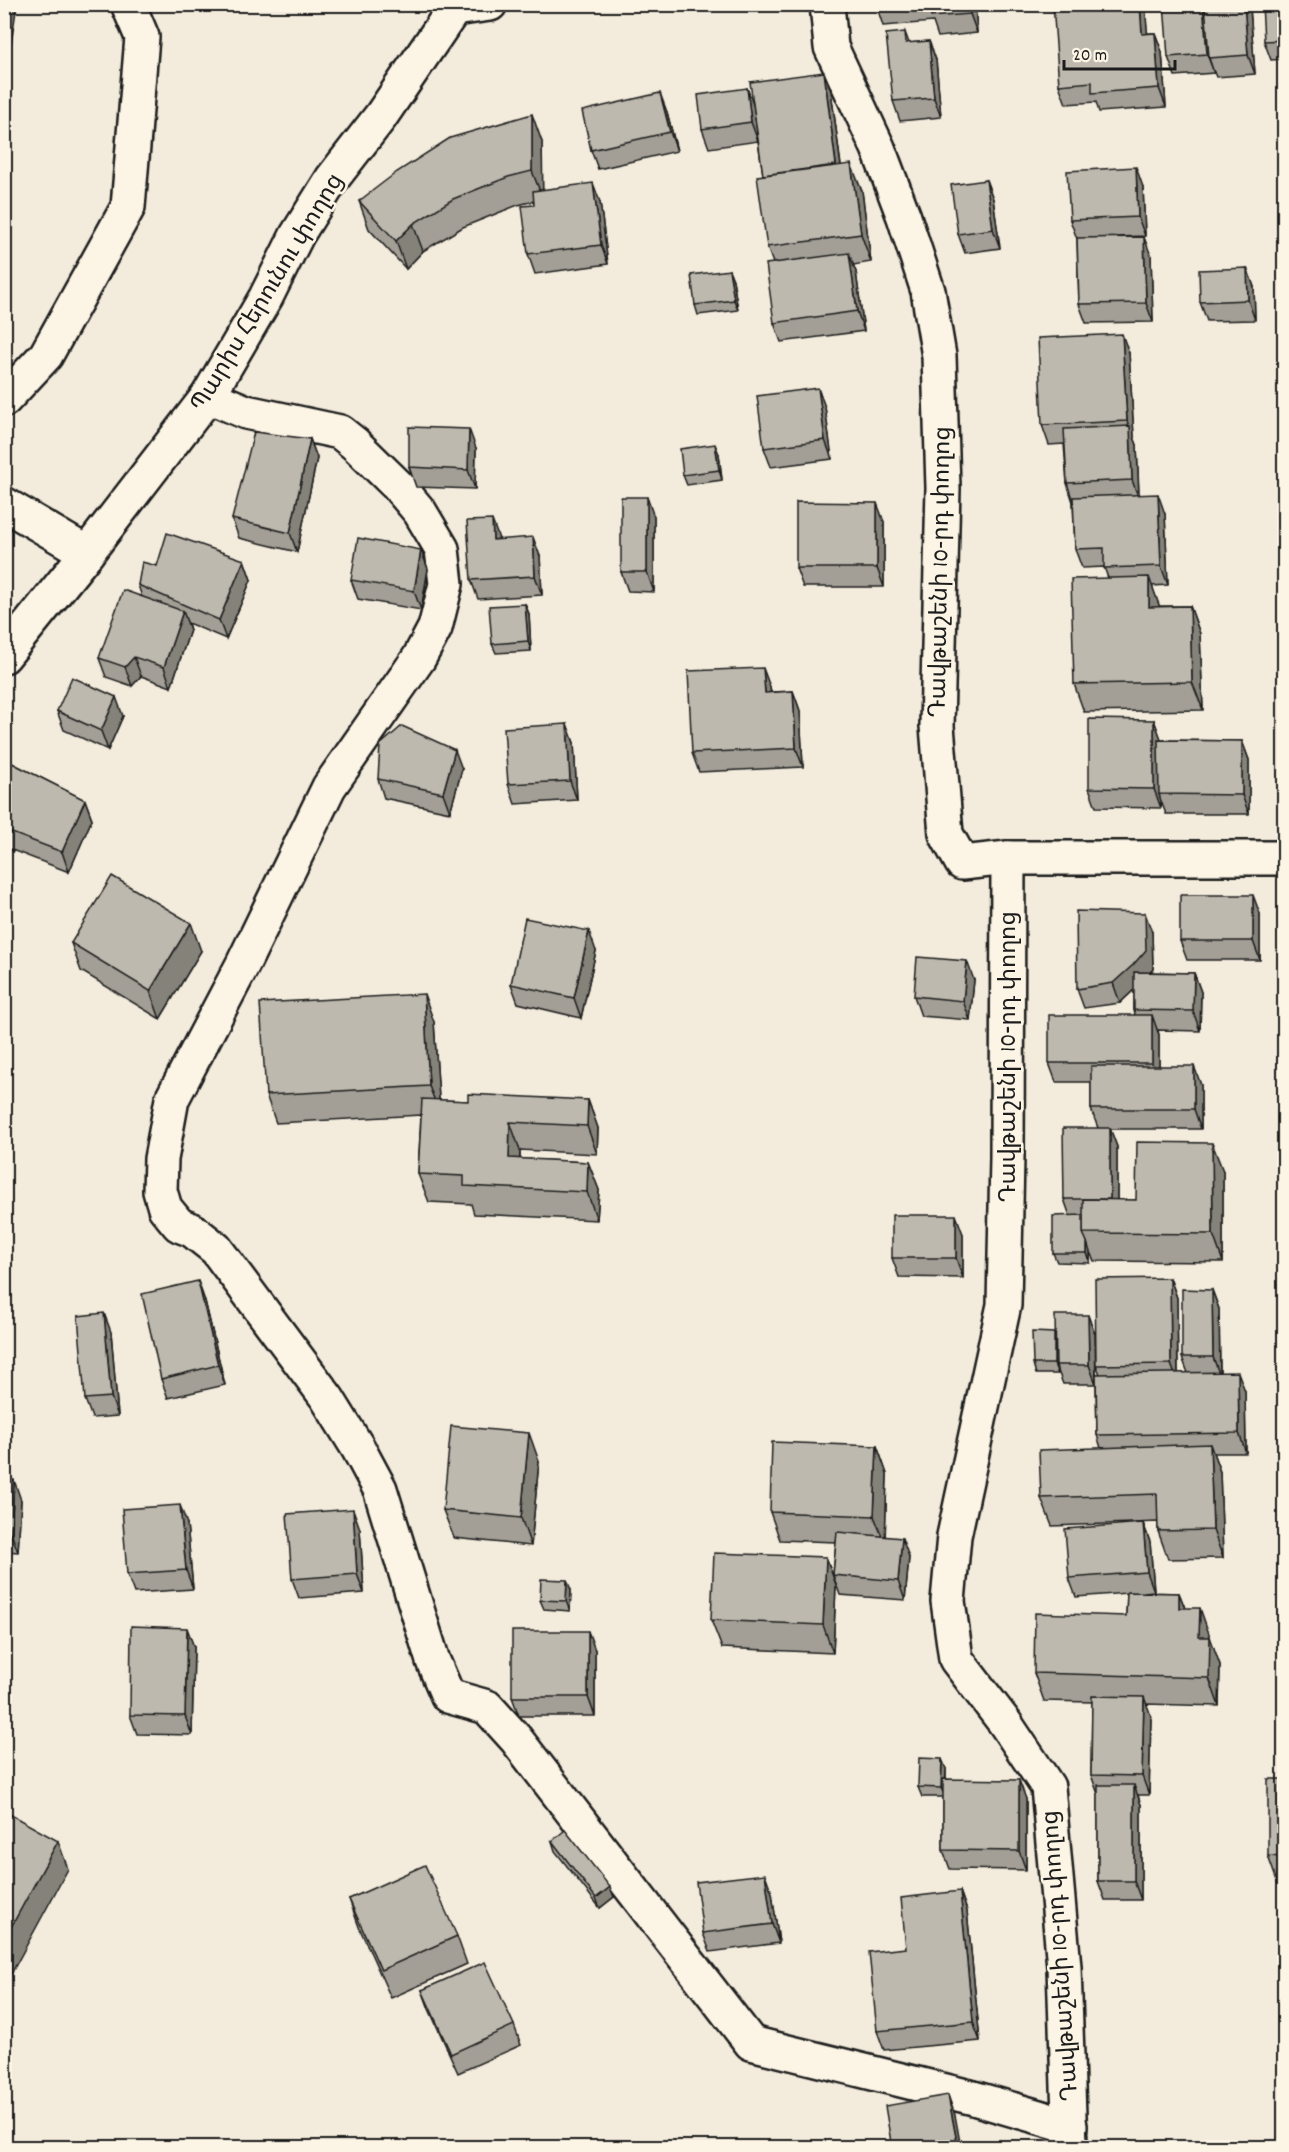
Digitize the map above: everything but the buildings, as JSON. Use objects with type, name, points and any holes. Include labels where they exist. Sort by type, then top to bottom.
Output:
[{"type":"street","points":[[4,400],[46,355],[128,207],[142,37],[128,4]]},
{"type":"street","name":"Պարիս Հերունու փողոց","points":[[4,656],[87,554],[208,396],[266,297],[297,235],[332,179],[381,116],[454,7],[490,4]]},
{"type":"street","name":"Դավթաշենի 10-րդ փողոց","points":[[826,4],[831,47],[878,148],[928,291],[939,356],[943,489],[938,726],[946,834],[962,863],[1008,858],[1004,1305],[954,1536],[948,1601],[956,1659],[1005,1723],[1048,1787],[1064,1967],[1070,2137]]},
{"type":"street","points":[[208,396],[246,412],[339,432],[355,444],[398,486],[420,512],[442,549],[446,584],[435,628],[419,658],[329,787],[248,954],[172,1099],[161,1159],[160,1191],[165,1208],[179,1225],[192,1230],[216,1249],[327,1398],[358,1448],[380,1489],[433,1662],[448,1696],[487,1707],[516,1739],[751,2043],[958,2094],[1070,2137]]},
{"type":"street","points":[[4,504],[87,554]]},
{"type":"street","points":[[1008,858],[1284,858]]}]
